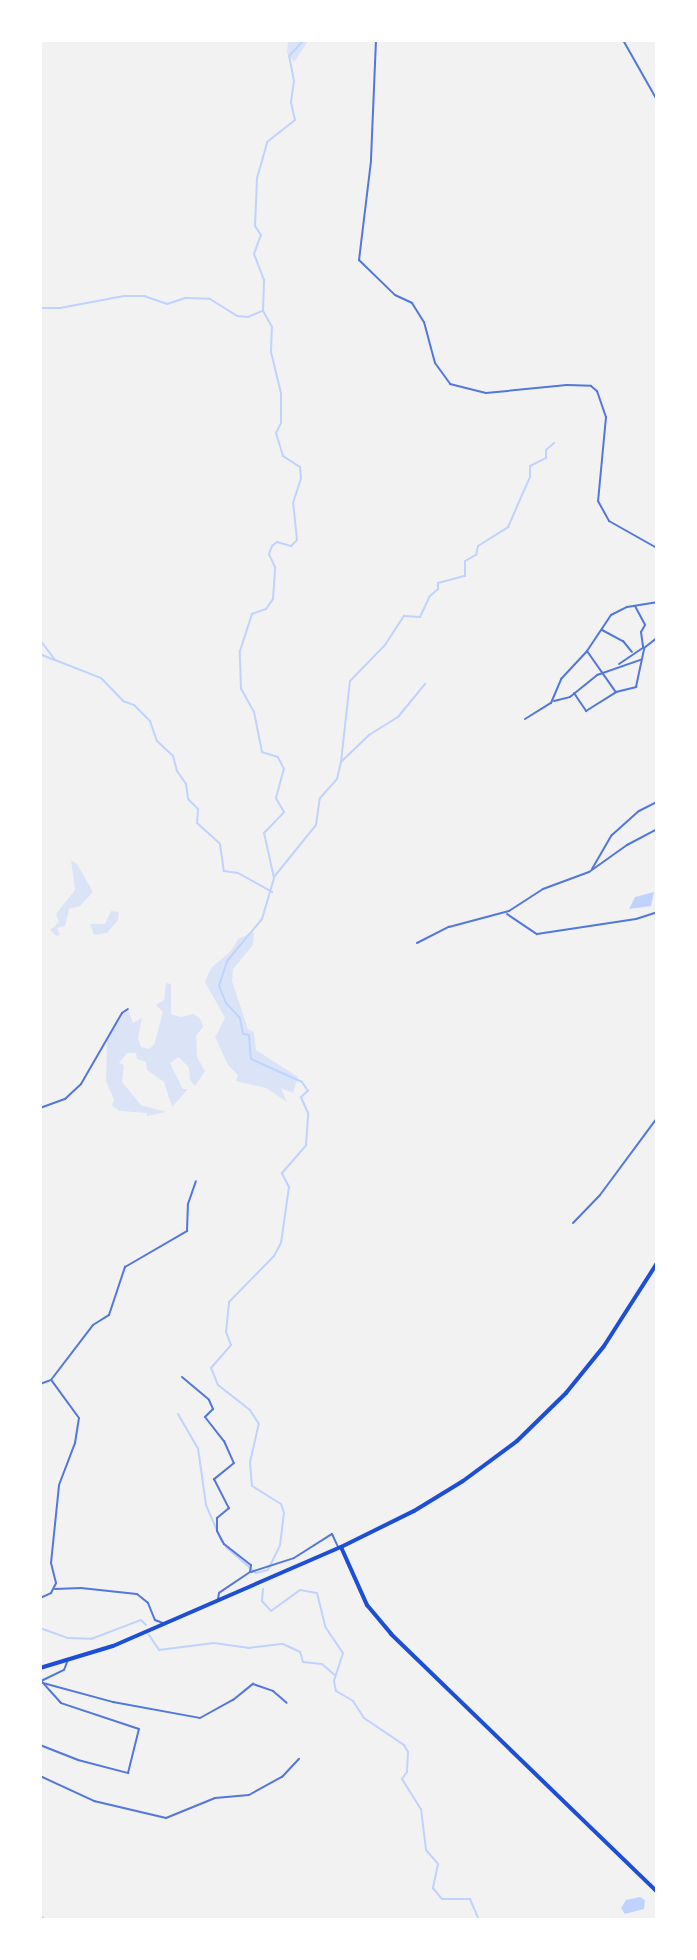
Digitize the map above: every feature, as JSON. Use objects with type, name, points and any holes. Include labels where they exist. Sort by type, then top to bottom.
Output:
[{"type":"main road","points":[[40,1668],[164,1625],[340,1548],[440,1496],[517,1441],[579,1377],[621,1321],[657,1263]]},
{"type":"main road","points":[[340,1548],[367,1605],[391,1634],[657,1892]]},
{"type":"street","points":[[376,40],[371,161],[359,260],[395,295],[412,303],[424,322],[435,363],[450,384],[486,393],[567,385],[591,386],[597,391],[606,417],[598,501],[609,521],[657,548]]},
{"type":"street","points":[[623,40],[657,100]]},
{"type":"street","points":[[552,701],[561,679],[617,611],[657,602]]},
{"type":"street","points":[[574,693],[586,711],[616,692],[636,687],[643,648],[641,632],[645,625],[635,605]]},
{"type":"street","points":[[601,629],[623,641],[632,652]]},
{"type":"street","points":[[620,666],[632,652],[657,638]]},
{"type":"street","points":[[587,651],[616,692]]},
{"type":"street","points":[[525,719],[552,701],[574,693],[601,674],[642,659]]},
{"type":"street","points":[[592,870],[612,835],[639,811],[657,802]]},
{"type":"street","points":[[417,943],[449,927],[505,913],[543,889],[592,870],[657,829]]},
{"type":"street","points":[[505,913],[537,934],[636,919],[657,912]]},
{"type":"street","points":[[40,1108],[65,1099],[81,1084],[122,1013],[128,1009]]},
{"type":"street","points":[[573,1223],[600,1195],[657,1118]]},
{"type":"street","points":[[40,1384],[51,1380],[93,1325],[109,1315],[125,1267],[187,1231],[188,1204],[196,1181]]},
{"type":"street","points":[[182,1377],[209,1400],[213,1409],[205,1417],[224,1441],[234,1463],[214,1479],[229,1508],[215,1524],[224,1544],[251,1565],[250,1572]]},
{"type":"street","points":[[51,1380],[79,1418],[75,1443],[59,1485],[51,1563],[56,1574],[54,1589]]},
{"type":"street","points":[[218,1600],[219,1593],[250,1572],[275,1565],[332,1534],[340,1548]]},
{"type":"street","points":[[40,1598],[54,1589],[81,1588],[137,1594],[148,1603],[155,1620],[164,1625]]},
{"type":"street","points":[[41,1681],[64,1670],[67,1661]]},
{"type":"street","points":[[41,1681],[113,1702],[200,1718],[233,1700],[253,1684],[273,1691],[287,1703]]},
{"type":"street","points":[[40,1745],[127,1774],[139,1729],[61,1703],[41,1681]]},
{"type":"street","points":[[40,1776],[94,1801],[166,1818],[215,1798],[249,1795],[282,1777],[299,1759]]},
{"type":"shaded area","points":[[288,40],[309,40],[294,62],[287,53]]},
{"type":"shaded area","points":[[71,860],[77,864],[93,892],[80,906],[69,909],[65,926],[57,928],[60,935],[56,936],[50,930],[59,922],[56,914],[75,890]]},
{"type":"shaded area","points":[[111,911],[119,912],[118,920],[107,933],[94,935],[90,924],[105,924]]},
{"type":"shaded area","points":[[254,932],[253,945],[233,969],[232,981],[248,1029],[254,1032],[256,1050],[298,1077],[293,1093],[281,1088],[287,1102],[266,1088],[236,1081],[238,1075],[228,1065],[215,1037],[225,1018],[205,982],[211,968],[231,951],[238,939]]},
{"type":"shaded area","points":[[166,983],[171,984],[171,1014],[181,1017],[194,1014],[201,1020],[203,1027],[196,1036],[197,1057],[205,1071],[195,1086],[190,1080],[189,1068],[179,1057],[170,1063],[183,1089],[188,1089],[172,1107],[164,1082],[147,1070],[146,1062],[137,1059],[136,1053],[127,1053],[119,1063],[124,1065],[122,1082],[141,1105],[166,1112],[147,1116],[147,1113],[120,1111],[112,1106],[114,1100],[106,1081],[107,1040],[123,1014],[129,1011],[133,1023],[142,1018],[138,1038],[141,1047],[149,1049],[154,1045],[163,1012],[156,1005],[164,1000]]},
{"type":"water","points":[[654,892],[651,906],[629,909],[635,897]]},
{"type":"water","points":[[640,1897],[645,1900],[644,1909],[625,1914],[621,1908],[626,1900]]},
{"type":"waterway","points":[[226,1547],[256,1573],[268,1570],[280,1545],[284,1513],[281,1504],[252,1486],[250,1462],[259,1424],[250,1410],[218,1385],[211,1368],[231,1345],[226,1332],[229,1302],[274,1256],[281,1243],[289,1187],[282,1173],[306,1145],[308,1113],[301,1097],[308,1091],[302,1082],[251,1059],[249,1035],[243,1034],[240,1018],[226,1003],[219,986],[227,961],[262,919],[274,878],[264,833],[284,812],[276,798],[284,769],[278,757],[262,752],[254,712],[241,689],[240,651],[252,614],[266,609],[273,599],[275,567],[269,554],[272,546],[277,542],[291,546],[297,540],[293,503],[301,478],[300,467],[283,456],[276,433],[281,423],[281,393],[271,352],[272,327],[263,311],[264,280],[254,254],[261,235],[255,226],[257,178],[267,142],[295,120],[291,102],[294,81],[289,56],[304,40]]},
{"type":"waterway","points":[[40,308],[144,296],[167,304],[186,298],[210,299],[237,316],[248,317],[262,311]]},
{"type":"waterway","points":[[341,762],[350,681],[385,645],[404,616],[420,617],[430,596],[438,589],[438,583],[465,576],[465,561],[476,555],[478,546],[508,527],[530,477],[530,466],[546,458],[546,450],[554,443]]},
{"type":"waterway","points":[[40,640],[55,660],[101,678],[123,701],[134,705],[150,721],[157,741],[173,756],[177,771],[186,784],[188,799],[198,809],[197,823],[220,844],[224,871],[238,873],[272,892]]},
{"type":"waterway","points":[[40,654],[54,660]]},
{"type":"waterway","points":[[274,877],[316,825],[320,798],[337,779],[341,762],[369,735],[398,717],[425,684]]},
{"type":"waterway","points":[[178,1414],[198,1448],[206,1505],[222,1542]]},
{"type":"waterway","points":[[263,1589],[262,1601],[271,1611],[300,1590],[317,1593],[326,1628],[343,1653],[334,1681],[336,1691],[353,1701],[364,1718],[404,1745],[408,1752],[407,1772],[402,1779],[421,1809],[426,1850],[438,1864],[433,1888],[442,1899],[470,1899],[479,1920]]},
{"type":"waterway","points":[[40,1628],[67,1638],[91,1639],[141,1620],[146,1625]]},
{"type":"waterway","points":[[149,1635],[159,1650],[214,1643],[248,1648],[283,1644],[300,1652],[303,1662],[322,1664],[336,1676]]},
{"type":"waterway","points":[[40,1915],[45,1920]]}]
